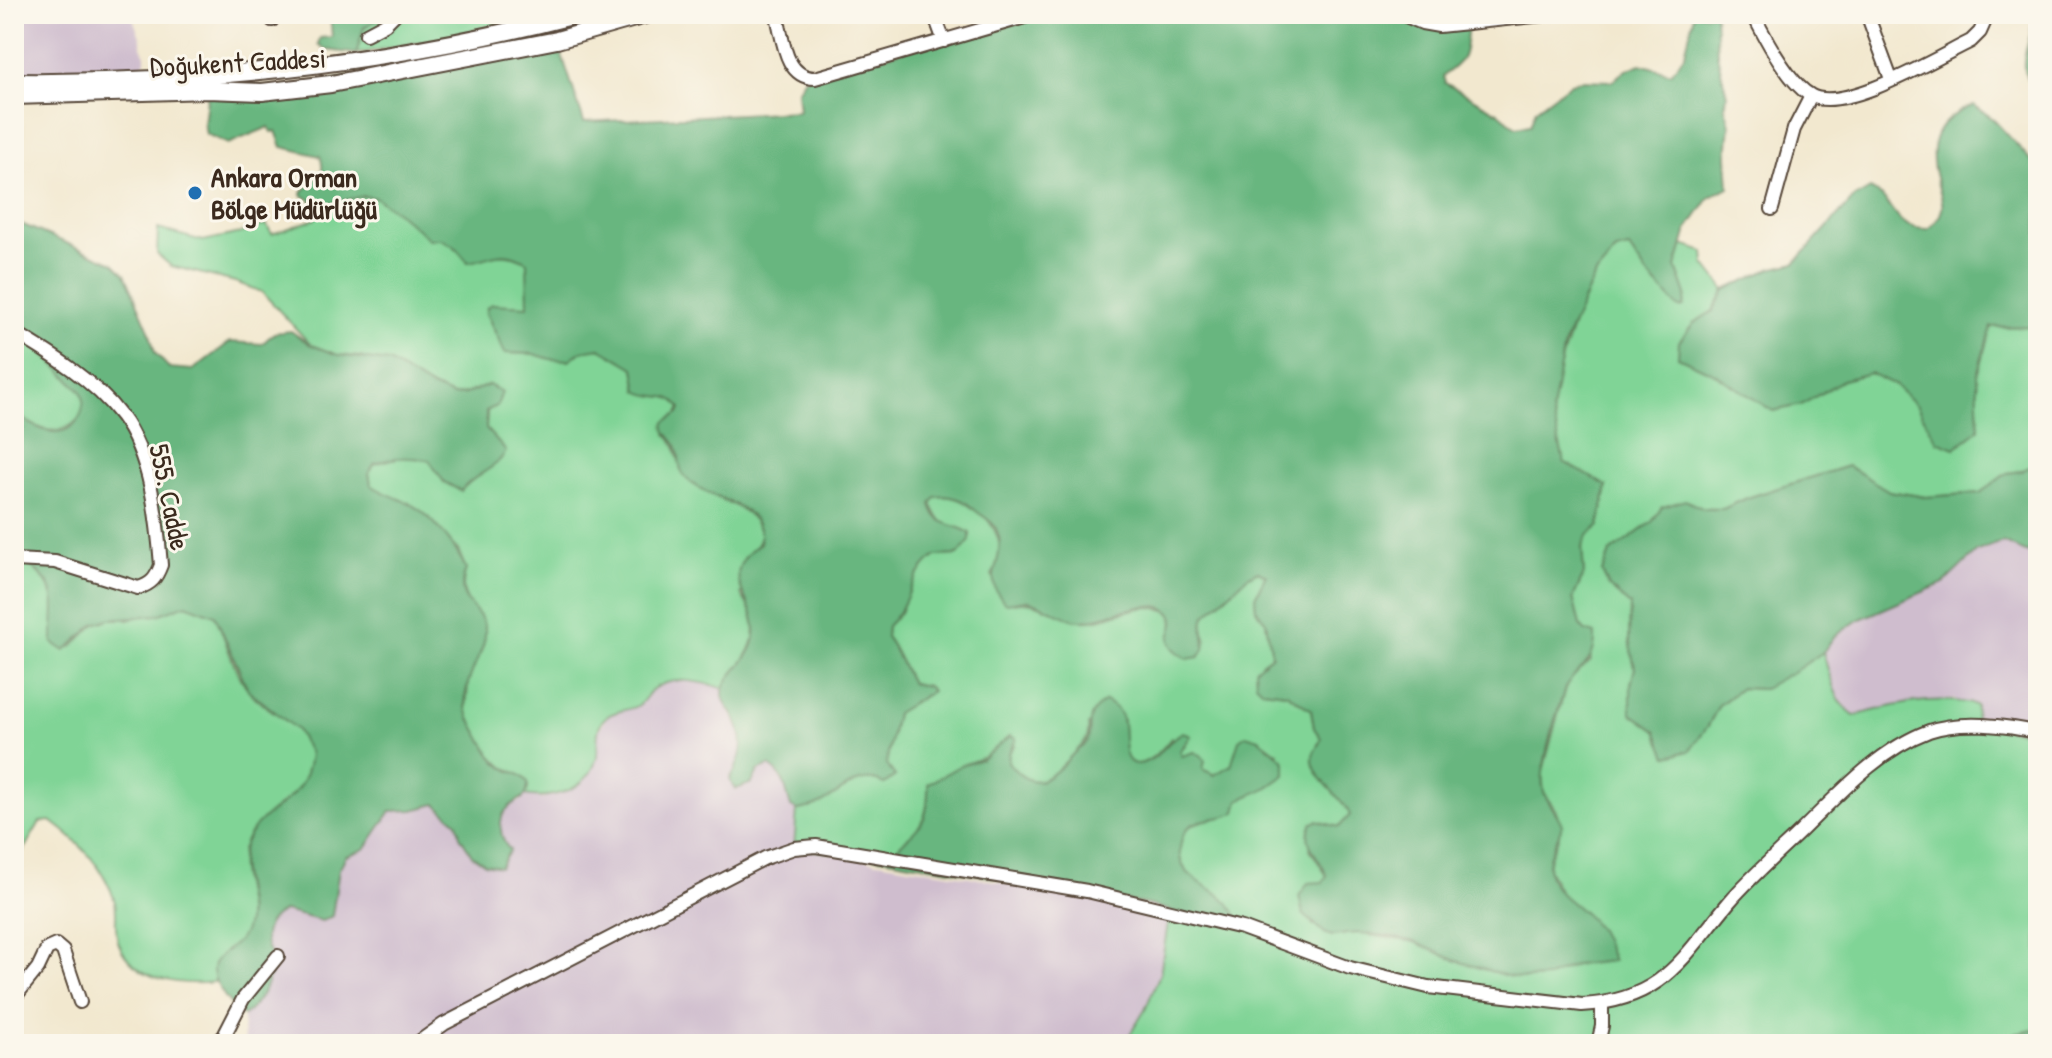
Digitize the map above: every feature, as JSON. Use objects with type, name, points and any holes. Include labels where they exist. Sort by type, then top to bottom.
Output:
[{"type":"main road","name":"Doğukent Caddesi","points":[[14,82],[261,72],[332,64],[532,20],[580,14]]},
{"type":"main road","name":"Doğukent Caddesi","points":[[14,96],[208,90],[262,92],[331,84],[557,40],[649,14]]},
{"type":"main road","points":[[14,74],[35,82]]},
{"type":"street","points":[[366,34],[385,24],[395,14]]},
{"type":"street","points":[[934,14],[944,41]]},
{"type":"street","points":[[777,16],[791,64],[805,78],[815,78],[1035,14]]},
{"type":"street","points":[[1401,14],[1439,26],[1554,14]]},
{"type":"street","points":[[1753,14],[1798,85],[1811,96],[1822,100],[1847,99],[1971,41],[1980,32],[1988,14]]},
{"type":"street","points":[[1867,14],[1891,79]]},
{"type":"street","points":[[1772,209],[1794,129],[1811,96]]},
{"type":"street","name":"555. Cadde","points":[[14,332],[78,376],[121,416],[144,463],[161,565],[156,577],[138,588],[55,562],[14,560]]},
{"type":"street","points":[[416,1044],[444,1024],[765,858],[794,848],[816,846],[1134,901],[1242,928],[1350,968],[1428,987],[1582,1005],[1602,1004],[1627,998],[1667,976],[1686,959],[1731,900],[1770,860],[1884,755],[1932,730],[1994,725],[2038,733]]},
{"type":"street","points":[[14,998],[38,968],[47,949],[56,945],[63,951],[80,1002]]},
{"type":"street","points":[[216,1044],[224,1036],[243,999],[278,956]]},
{"type":"street","points":[[1598,1044],[1602,1004]]},
{"type":"shaded area","points":[[14,14],[131,14],[141,39],[145,61],[133,78],[14,74]]},
{"type":"shaded area","points":[[2002,541],[2038,557],[2038,733],[1975,725],[1954,699],[1915,702],[1855,716],[1842,707],[1823,652],[1834,637],[1858,620],[1944,583],[1977,551]]},
{"type":"shaded area","points":[[697,681],[723,688],[722,698],[739,729],[743,754],[730,778],[769,766],[778,771],[785,781],[791,807],[797,810],[794,848],[1170,910],[1160,974],[1145,1010],[1124,1044],[244,1044],[243,1016],[252,1009],[266,951],[265,931],[271,920],[284,911],[322,921],[332,916],[339,869],[346,856],[365,849],[391,811],[436,804],[457,822],[460,836],[506,848],[500,832],[508,807],[521,801],[524,795],[542,798],[559,795],[578,784],[597,759],[597,734],[607,716],[639,704],[652,689],[666,682]]},
{"type":"green space","points":[[330,14],[388,14],[364,27],[356,54],[327,50],[318,44],[320,38],[332,37]]},
{"type":"green space","points":[[388,14],[575,14],[356,54],[364,27]]},
{"type":"green space","points":[[1035,14],[1401,14],[1468,25],[1464,55],[1443,76],[1445,83],[1498,112],[1516,127],[1530,125],[1536,109],[1571,83],[1582,80],[1612,81],[1626,70],[1641,64],[1671,73],[1685,54],[1694,14],[1715,14],[1717,54],[1730,124],[1727,157],[1729,187],[1710,197],[1687,230],[1676,267],[1686,295],[1684,307],[1679,308],[1646,273],[1629,248],[1616,251],[1594,277],[1564,344],[1552,411],[1564,462],[1607,486],[1599,526],[1587,536],[1582,547],[1584,574],[1573,598],[1580,625],[1585,631],[1595,634],[1595,644],[1590,659],[1565,688],[1543,771],[1544,792],[1562,825],[1548,866],[1560,893],[1597,927],[1613,961],[1575,965],[1546,978],[1525,979],[1454,960],[1415,942],[1356,933],[1326,934],[1303,914],[1299,896],[1308,883],[1323,882],[1327,876],[1312,850],[1309,830],[1312,823],[1317,821],[1339,827],[1350,815],[1313,764],[1321,738],[1314,728],[1311,710],[1287,693],[1263,690],[1256,683],[1255,669],[1272,655],[1266,622],[1256,609],[1255,597],[1266,575],[1258,571],[1247,577],[1205,616],[1203,652],[1199,657],[1187,659],[1171,644],[1173,615],[1161,607],[1139,607],[1081,620],[1068,618],[1029,601],[1005,603],[994,584],[1000,548],[995,527],[967,504],[953,497],[936,497],[931,504],[934,512],[941,521],[970,533],[970,541],[958,555],[936,556],[926,565],[901,609],[887,626],[886,637],[911,683],[927,686],[932,691],[896,713],[886,764],[895,776],[884,784],[874,780],[857,782],[824,802],[797,810],[791,807],[782,779],[769,766],[758,771],[752,783],[737,789],[733,787],[730,779],[738,763],[742,740],[723,694],[724,687],[749,653],[755,636],[751,610],[738,578],[746,555],[760,543],[759,529],[744,510],[694,485],[683,474],[677,448],[665,426],[665,422],[679,413],[681,408],[667,397],[638,391],[634,368],[600,348],[582,351],[569,360],[505,353],[486,313],[487,307],[492,304],[528,306],[527,262],[504,254],[468,262],[454,246],[441,239],[429,239],[376,198],[364,196],[328,204],[312,201],[302,195],[321,173],[320,156],[282,147],[276,131],[272,132],[269,127],[228,144],[206,134],[204,124],[208,90],[262,92],[557,40],[584,122],[799,111],[797,91],[805,78]]},
{"type":"green space","points":[[2034,14],[2038,14],[2038,97],[2025,74],[2024,65]]},
{"type":"green space","points":[[1974,105],[1992,118],[2038,168],[2038,331],[2032,326],[1991,327],[1977,375],[1979,429],[1955,448],[1937,441],[1917,406],[1895,385],[1870,373],[1843,380],[1801,405],[1773,411],[1715,374],[1678,357],[1679,342],[1694,323],[1713,311],[1725,290],[1770,269],[1795,263],[1853,199],[1870,189],[1885,200],[1900,220],[1915,228],[1928,229],[1939,218],[1942,205],[1933,165],[1934,142],[1951,117]]},
{"type":"green space","points":[[364,196],[376,198],[454,246],[468,262],[498,254],[528,262],[528,306],[486,313],[505,353],[577,355],[584,350],[599,348],[634,368],[638,391],[667,397],[681,408],[666,434],[675,445],[686,472],[703,490],[750,516],[761,534],[741,595],[750,609],[755,633],[747,655],[723,688],[686,681],[668,683],[651,691],[639,705],[608,716],[599,728],[597,755],[591,771],[567,791],[545,796],[524,795],[528,789],[513,771],[503,767],[486,750],[466,712],[479,616],[465,595],[463,583],[466,569],[458,550],[409,503],[391,498],[371,485],[369,473],[374,464],[404,456],[429,460],[444,482],[461,491],[468,481],[505,452],[486,429],[489,385],[453,396],[361,357],[338,355],[311,345],[262,292],[171,266],[157,254],[158,229],[203,241],[266,224],[272,234],[315,219],[312,201],[316,199],[328,204]]},
{"type":"green space","points":[[14,221],[114,263],[125,274],[149,330],[155,353],[169,368],[193,370],[230,342],[262,344],[274,333],[291,331],[311,345],[338,355],[389,362],[429,386],[453,396],[489,385],[502,392],[497,406],[486,411],[486,429],[506,451],[497,463],[461,491],[444,482],[429,460],[388,460],[374,464],[369,473],[371,485],[412,505],[428,517],[450,542],[466,569],[462,590],[482,620],[485,635],[467,685],[466,709],[495,760],[528,782],[525,796],[509,807],[502,817],[502,835],[510,850],[500,867],[485,864],[472,855],[460,836],[457,822],[436,804],[391,811],[365,849],[346,856],[339,869],[332,916],[322,921],[284,911],[271,920],[265,939],[274,959],[270,976],[260,997],[243,1016],[224,996],[213,971],[217,960],[245,930],[247,907],[241,862],[243,850],[256,827],[301,784],[310,754],[297,730],[248,690],[215,615],[186,604],[158,615],[109,619],[95,624],[65,651],[53,643],[54,606],[50,587],[23,560],[22,547],[14,536],[14,412],[43,430],[62,431],[79,418],[83,398],[81,391],[34,344],[14,332]]},
{"type":"green space","points":[[1683,245],[1704,252],[1705,264],[1725,290],[1713,311],[1694,323],[1678,357],[1715,374],[1773,411],[1801,405],[1843,380],[1870,373],[1895,385],[1917,406],[1937,441],[1979,429],[1977,375],[1991,327],[2032,326],[2038,331],[2038,461],[2022,471],[2007,473],[1980,493],[1926,497],[1889,491],[1847,466],[1747,498],[1723,509],[1662,507],[1652,522],[1610,553],[1609,587],[1630,605],[1629,640],[1635,668],[1631,684],[1631,713],[1656,731],[1708,726],[1719,705],[1741,688],[1762,689],[1823,652],[1837,695],[1854,716],[1915,702],[1961,702],[1976,705],[1975,725],[2038,733],[2038,1029],[1985,1044],[1124,1044],[1145,1010],[1160,974],[1170,910],[1207,887],[1185,869],[1180,856],[1181,841],[1192,825],[1235,812],[1239,800],[1248,795],[1278,753],[1259,739],[1215,775],[1203,769],[1194,752],[1182,757],[1180,751],[1186,744],[1171,738],[1148,760],[1134,764],[1124,752],[1123,720],[1088,725],[1084,743],[1055,772],[1041,780],[1025,778],[1008,762],[1014,746],[970,762],[928,785],[926,810],[919,828],[888,859],[794,848],[797,810],[824,802],[857,782],[874,780],[884,784],[895,776],[886,764],[896,713],[928,694],[927,686],[911,683],[886,637],[887,626],[900,613],[912,582],[930,560],[936,556],[958,555],[931,504],[936,497],[951,497],[978,510],[996,533],[1000,547],[999,561],[992,575],[1014,603],[1039,605],[1080,620],[1148,607],[1171,613],[1174,625],[1206,640],[1202,623],[1205,616],[1247,577],[1258,571],[1266,575],[1255,597],[1256,609],[1266,622],[1272,655],[1261,663],[1263,690],[1286,693],[1311,710],[1314,728],[1321,738],[1313,756],[1334,793],[1346,804],[1350,816],[1339,827],[1317,821],[1310,849],[1327,876],[1319,883],[1312,924],[1332,936],[1356,933],[1415,942],[1482,969],[1525,979],[1546,978],[1575,965],[1612,961],[1597,927],[1562,896],[1548,869],[1559,836],[1557,811],[1544,792],[1542,775],[1565,688],[1573,675],[1591,661],[1585,631],[1580,625],[1573,598],[1584,574],[1582,547],[1587,536],[1599,526],[1607,487],[1564,462],[1552,408],[1558,372],[1574,323],[1594,278],[1606,261],[1617,251],[1629,247],[1646,273],[1679,308],[1683,307],[1686,295],[1676,267]]},
{"type":"green space","points":[[14,332],[34,344],[81,391],[85,399],[84,412],[68,427],[59,430],[41,428],[14,412]]},
{"type":"green space","points":[[2038,461],[2038,557],[2002,542],[1977,551],[1944,583],[1858,620],[1834,637],[1823,652],[1798,669],[1762,689],[1741,688],[1719,705],[1689,751],[1667,756],[1656,731],[1631,713],[1631,684],[1635,668],[1629,640],[1630,605],[1609,587],[1602,572],[1610,553],[1652,522],[1662,507],[1685,500],[1704,509],[1723,509],[1747,498],[1848,466],[1889,491],[1926,497],[1980,493],[2007,473],[2022,471]]},
{"type":"green space","points":[[14,536],[22,547],[23,560],[50,589],[55,607],[53,628],[72,647],[95,624],[109,619],[130,619],[186,604],[215,614],[247,688],[291,725],[306,742],[310,766],[306,778],[255,828],[242,849],[246,929],[237,944],[216,963],[215,982],[173,981],[135,966],[119,944],[115,902],[105,878],[81,847],[51,821],[40,822],[14,861]]},
{"type":"green space","points":[[1105,701],[1121,716],[1126,756],[1135,764],[1154,757],[1183,732],[1191,736],[1180,751],[1182,756],[1194,752],[1201,755],[1205,761],[1203,769],[1214,775],[1231,765],[1239,740],[1246,735],[1259,739],[1285,761],[1285,775],[1239,800],[1236,812],[1194,824],[1182,839],[1180,854],[1185,870],[1226,900],[1242,928],[1149,905],[888,859],[923,821],[928,784],[961,765],[982,759],[1010,736],[1016,739],[1008,762],[1027,779],[1043,780],[1088,740],[1090,719]]},
{"type":"green space","points":[[2038,1029],[2038,1044],[1985,1044],[2002,1037]]},
{"type":"place","name":"Ankara Orman Bölge Müdürlüğü","points":[[195,193]]}]
